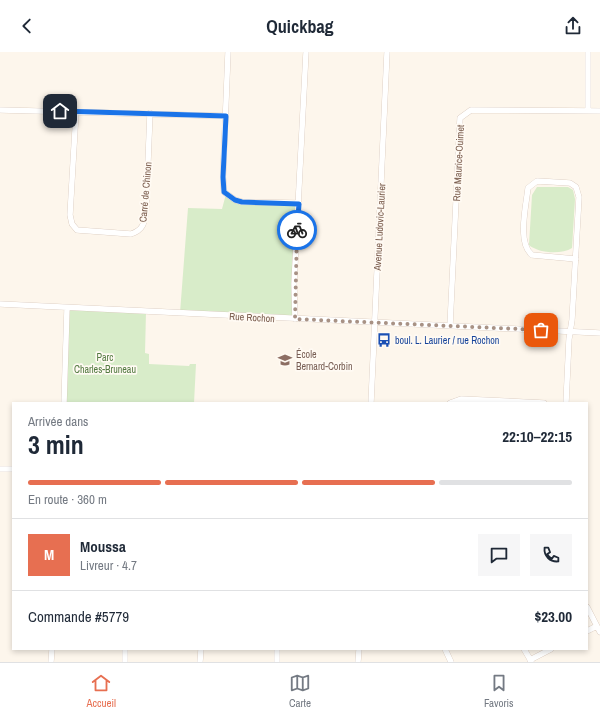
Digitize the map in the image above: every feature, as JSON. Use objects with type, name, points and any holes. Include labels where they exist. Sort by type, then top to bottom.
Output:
[{"type":"street","points":[[228,52],[223,177],[224,192],[235,200],[242,202],[299,204]]},
{"type":"street","points":[[295,319],[294,284],[306,52]]},
{"type":"street","name":"Avenue Ludovic-Laurier","points":[[371,402],[387,52]]},
{"type":"street","points":[[588,52],[588,111]]},
{"type":"street","points":[[0,110],[226,116]]},
{"type":"street","name":"Rue Maurice-Ouimet","points":[[450,326],[460,118],[471,110],[600,111]]},
{"type":"street","name":"Carré de Chinon","points":[[76,112],[70,215],[72,224],[77,230],[125,234],[138,232],[143,226],[150,113]]},
{"type":"street","points":[[566,402],[569,339],[571,331],[576,259],[579,196],[576,187],[570,183],[537,181],[528,188],[523,241],[527,251],[532,255],[576,259]]},
{"type":"street","name":"Rue Rochon","points":[[0,304],[600,333]]},
{"type":"street","points":[[64,402],[67,308]]},
{"type":"street","points":[[453,402],[461,399],[523,402]]},
{"type":"street","points":[[0,469],[12,469]]},
{"type":"street","points":[[588,609],[600,632]]},
{"type":"street","points":[[588,630],[597,626]]},
{"type":"street","points":[[51,662],[52,650]]},
{"type":"street","points":[[125,662],[126,650]]},
{"type":"street","points":[[200,662],[201,650]]},
{"type":"street","points":[[276,662],[277,650]]},
{"type":"street","points":[[358,662],[359,650]]},
{"type":"street","points":[[445,650],[451,662]]},
{"type":"street","points":[[524,650],[530,661],[549,650]]},
{"type":"green space","points":[[537,187],[568,187],[573,190],[575,199],[572,248],[562,252],[550,252],[538,250],[529,245],[532,195]]},
{"type":"green space","points":[[226,194],[234,200],[297,204],[294,319],[180,313],[188,208],[222,209]]},
{"type":"green space","name":"Parc Charles-Bruneau","points":[[67,308],[146,312],[145,353],[149,354],[149,364],[189,366],[190,364],[196,364],[194,402],[64,402]]},
{"type":"way so far","points":[[297,230],[294,284],[295,319],[541,330]]},
{"type":"place","name":"boul. L. Laurier / rue Rochon","points":[[384,340]]},
{"type":"place","name":"École Bernard-Corbin","points":[[285,360]]},
{"type":"route","points":[[60,111],[226,116],[223,177],[224,192],[235,200],[242,202],[299,204],[297,230]]}]
